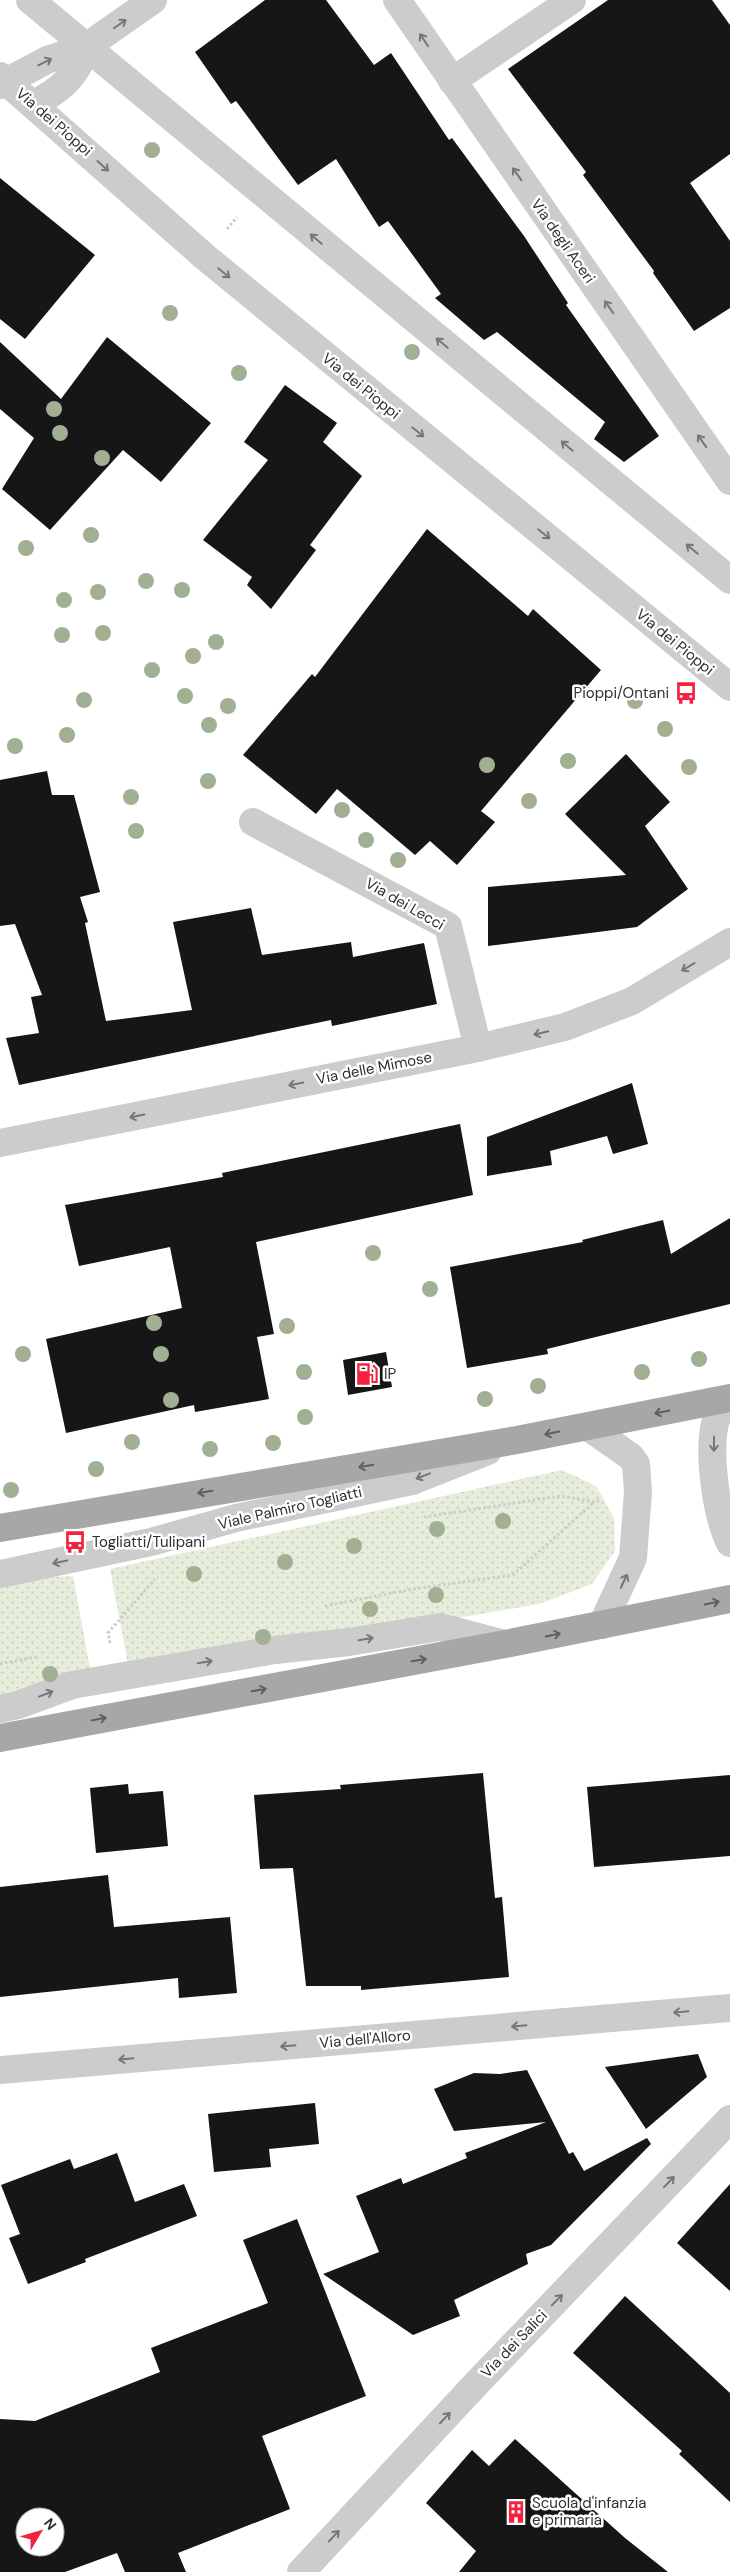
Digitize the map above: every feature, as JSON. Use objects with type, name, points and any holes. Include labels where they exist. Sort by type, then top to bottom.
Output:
[{"type":"main road","name":"Viale Palmiro Togliatti","points":[[0,1528],[517,1440],[728,1398]]},
{"type":"main road","points":[[0,1738],[505,1644],[730,1599]]},
{"type":"street","points":[[30,0],[258,191],[730,580]]},
{"type":"street","points":[[2,80],[60,55],[86,48],[153,0]]},
{"type":"street","name":"Via degli Aceri","points":[[398,0],[452,81],[730,481]]},
{"type":"street","points":[[452,81],[572,0]]},
{"type":"street","points":[[34,104],[64,86],[79,68],[86,48]]},
{"type":"street","name":"Via dei Pioppi","points":[[2,80],[34,104],[205,257],[730,687]]},
{"type":"street","name":"Via dei Lecci","points":[[253,822],[448,926],[478,1048]]},
{"type":"street","name":"Via delle Mimose","points":[[0,1143],[478,1048],[565,1026],[632,1001],[730,942]]},
{"type":"street","name":"Viale Palmiro Togliatti","points":[[728,1398],[716,1420],[713,1444],[717,1501],[721,1523],[730,1544]]},
{"type":"street","points":[[588,1427],[630,1456],[636,1464],[638,1492],[633,1558],[602,1625]]},
{"type":"street","name":"Viale Palmiro Togliatti","points":[[0,1574],[142,1544],[236,1518],[412,1481],[517,1440]]},
{"type":"street","points":[[0,1709],[18,1705],[72,1685],[275,1650],[349,1642],[440,1627],[505,1644]]},
{"type":"street","name":"Via dell'Alloro","points":[[0,2070],[730,2008]]},
{"type":"street","name":"Via dei Salici","points":[[300,2572],[730,2119]]},
{"type":"path","points":[[205,257],[258,191]]},
{"type":"path","points":[[323,1606],[412,1589],[513,1575],[594,1502]]},
{"type":"path","points":[[112,1650],[108,1633],[155,1578],[154,1570]]},
{"type":"path","points":[[103,1645],[120,1642]]},
{"type":"path","points":[[0,1664],[39,1657]]},
{"type":"green space","points":[[562,1470],[596,1486],[614,1518],[615,1551],[592,1584],[539,1604],[130,1675],[110,1569]]},
{"type":"green space","points":[[73,1576],[90,1668],[0,1706],[0,1580]]},
{"type":"building","points":[[265,0],[326,0],[374,65],[391,53],[449,140],[452,138],[524,236],[568,303],[566,305],[659,436],[624,462],[594,439],[605,422],[497,332],[484,340],[435,298],[441,294],[388,221],[379,227],[336,159],[298,185],[236,101],[231,104],[195,52]]},
{"type":"building","points":[[608,0],[712,0],[730,25],[730,154],[690,183],[730,241],[730,308],[694,331],[653,273],[654,271],[583,175],[586,172],[508,69]]},
{"type":"building","points":[[0,178],[95,255],[25,339],[0,319]]},
{"type":"building","points":[[107,337],[211,423],[161,482],[123,450],[50,530],[2,489],[34,438],[0,409],[0,342],[61,399]]},
{"type":"building","points":[[285,385],[337,423],[323,442],[362,476],[310,545],[316,550],[271,609],[247,585],[252,577],[203,540],[268,460],[244,442]]},
{"type":"building","points":[[427,529],[528,616],[533,609],[601,670],[481,811],[495,822],[457,865],[430,841],[415,855],[337,789],[316,814],[243,755],[312,674],[315,677]]},
{"type":"building","points":[[626,754],[670,802],[645,826],[688,889],[637,927],[488,946],[488,887],[626,875],[565,814]]},
{"type":"building","points":[[47,771],[52,795],[74,795],[100,892],[80,897],[88,922],[85,923],[106,1021],[192,1010],[173,922],[251,908],[262,955],[351,942],[353,957],[424,943],[437,1004],[332,1026],[331,1020],[19,1085],[6,1038],[39,1033],[31,997],[42,995],[15,924],[0,926],[0,780]]},
{"type":"building","points":[[632,1083],[648,1144],[613,1154],[607,1136],[550,1151],[552,1165],[487,1176],[487,1137]]},
{"type":"building","points":[[460,1124],[473,1195],[256,1242],[274,1334],[257,1337],[269,1399],[195,1412],[194,1405],[66,1433],[46,1339],[182,1308],[170,1247],[79,1266],[65,1205],[223,1177],[222,1173]]},
{"type":"building","points":[[730,1218],[730,1304],[547,1349],[548,1354],[467,1368],[450,1267],[583,1242],[582,1240],[663,1220],[671,1254]]},
{"type":"building","name":"IP","points":[[386,1352],[392,1387],[348,1395],[343,1360]]},
{"type":"building","points":[[483,1773],[495,1898],[502,1897],[509,1977],[361,1990],[361,1986],[306,1986],[293,1868],[260,1869],[254,1795],[341,1789],[340,1785]]},
{"type":"building","points":[[730,1775],[730,1856],[594,1867],[587,1787]]},
{"type":"building","points":[[128,1784],[129,1794],[163,1791],[168,1846],[96,1853],[90,1788]]},
{"type":"building","points":[[108,1875],[114,1927],[230,1917],[237,1993],[179,1998],[178,1978],[0,1997],[0,1887]]},
{"type":"building","points":[[698,2054],[707,2077],[646,2129],[605,2067]]},
{"type":"building","points":[[527,2070],[569,2154],[573,2152],[584,2171],[647,2138],[651,2144],[551,2245],[526,2254],[528,2264],[454,2300],[460,2316],[413,2335],[323,2274],[379,2252],[356,2196],[401,2178],[403,2184],[467,2158],[465,2153],[546,2122],[454,2131],[434,2089],[474,2073],[500,2074]]},
{"type":"building","points":[[315,2103],[319,2144],[269,2149],[271,2167],[214,2172],[208,2114]]},
{"type":"building","points":[[117,2153],[135,2202],[184,2184],[197,2216],[85,2259],[86,2262],[28,2284],[9,2238],[20,2234],[1,2185],[70,2159],[74,2169]]},
{"type":"building","points":[[730,2184],[730,2291],[677,2243]]},
{"type":"building","points":[[297,2219],[366,2396],[262,2436],[290,2509],[178,2553],[186,2572],[125,2572],[117,2553],[65,2572],[0,2572],[0,2419],[35,2421],[160,2372],[151,2348],[268,2303],[243,2240]]},
{"type":"building","points":[[625,2296],[730,2393],[730,2502],[679,2454],[682,2451],[573,2353]]},
{"type":"building","name":"Scuola d'infanzia e primaria","points":[[515,2439],[625,2538],[668,2572],[459,2572],[476,2551],[426,2503],[472,2450],[489,2466]]},
{"type":"place","name":"Pioppi/Ontani","points":[[686,693]]},
{"type":"place","name":"IP","points":[[367,1374]]},
{"type":"place","name":"Togliatti/Tulipani","points":[[75,1542]]},
{"type":"place","name":"Scuola d'infanzia e primaria","points":[[516,2512]]}]
